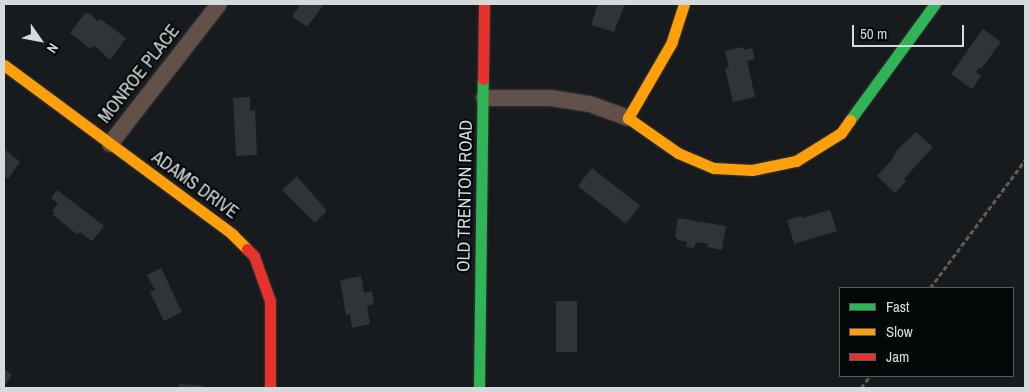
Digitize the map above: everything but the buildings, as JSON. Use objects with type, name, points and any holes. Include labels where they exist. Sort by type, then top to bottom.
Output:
[{"type":"street","name":"MONROE PLACE","points":[[110,144],[219,4]]},
{"type":"street","name":"OLD TRENTON ROAD","points":[[479,388],[484,4]]},
{"type":"street","points":[[628,118],[672,42],[684,4]]},
{"type":"street","points":[[484,98],[551,98],[590,104],[628,118],[678,153],[714,168],[752,170],[796,162],[841,133],[935,4]]},
{"type":"street","name":"ADAMS DRIVE","points":[[4,64],[232,234],[254,256],[270,300],[270,388]]},
{"type":"path","points":[[931,287],[1025,160]]},
{"type":"path","points":[[861,388],[869,377]]},
{"type":"traffic: fast","points":[[850,120],[935,4]]},
{"type":"traffic: fast","points":[[479,388],[483,79]]},
{"type":"traffic: slow","points":[[684,4],[672,42],[628,118],[678,153],[714,168],[752,170],[796,161],[841,133],[850,120]]},
{"type":"traffic: slow","points":[[4,65],[232,234],[247,249]]},
{"type":"traffic: jam","points":[[483,79],[484,4]]},
{"type":"traffic: jam","points":[[247,249],[254,256],[270,301],[270,388]]}]
